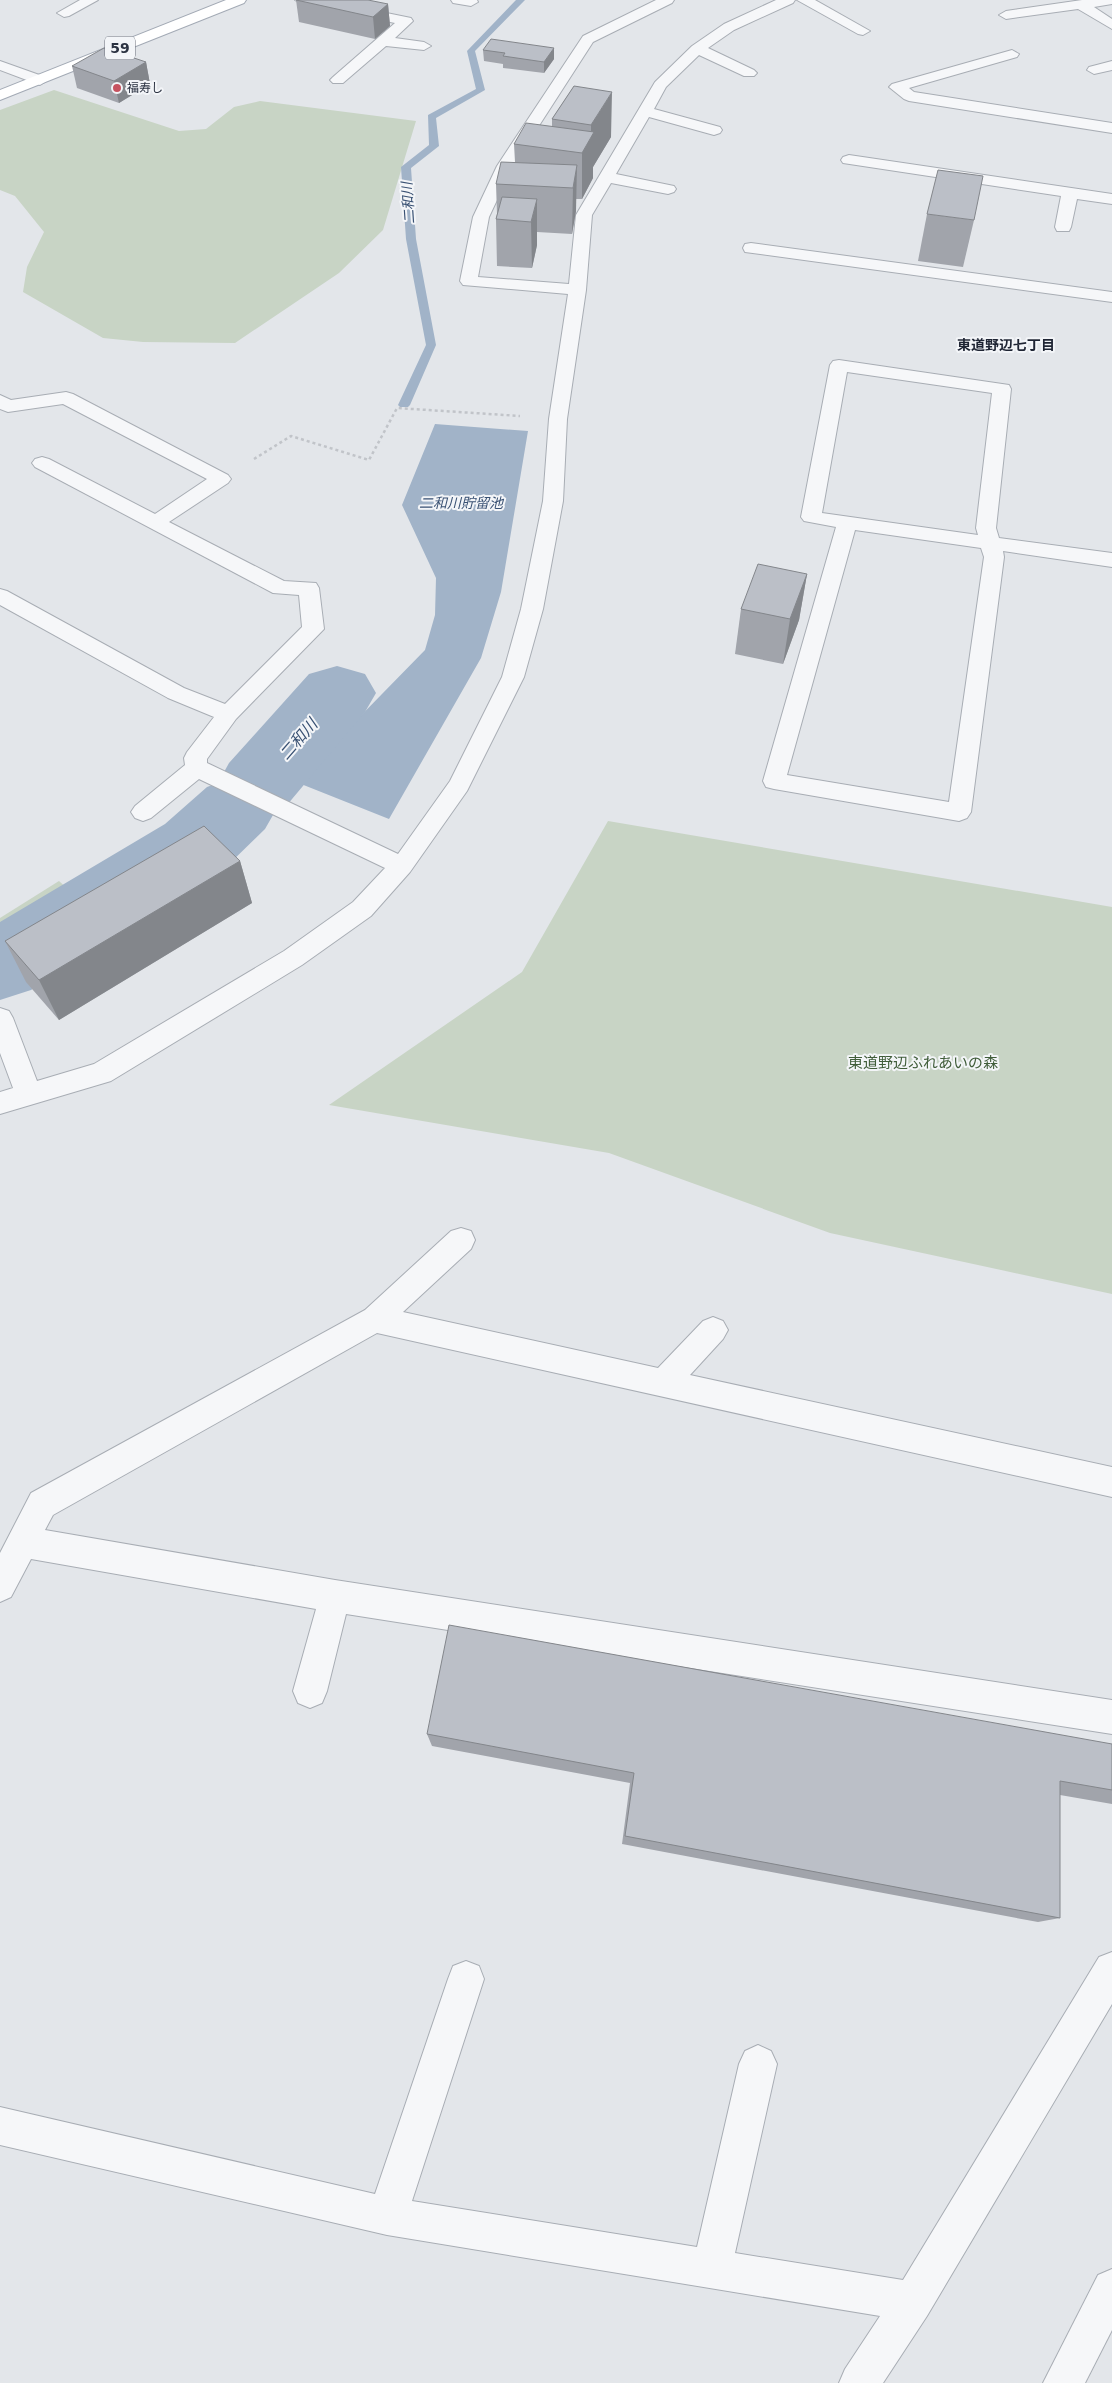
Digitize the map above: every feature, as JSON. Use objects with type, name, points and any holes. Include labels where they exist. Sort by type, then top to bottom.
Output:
[{"type":"main road","name":"59","points":[[1,94],[239,0]]},
{"type":"street","points":[[64,13],[91,0]]},
{"type":"street","points":[[302,0],[406,22],[385,41],[331,78],[353,83]]},
{"type":"street","points":[[577,290],[468,281],[481,217],[505,166],[588,39],[667,0]]},
{"type":"street","points":[[0,1103],[102,1073],[293,958],[362,909],[402,866],[459,786],[513,677],[532,609],[553,500],[558,419],[577,290],[584,215],[660,85],[697,49],[730,27],[788,0]]},
{"type":"street","points":[[804,0],[863,31]]},
{"type":"street","points":[[1006,15],[1112,0]]},
{"type":"street","points":[[1081,5],[1112,25]]},
{"type":"street","points":[[385,41],[424,46]]},
{"type":"street","points":[[697,49],[749,73]]},
{"type":"street","points":[[1012,54],[897,87],[909,96],[1112,128]]},
{"type":"street","points":[[1094,70],[1112,65]]},
{"type":"street","points":[[0,66],[40,80]]},
{"type":"street","points":[[644,111],[714,130]]},
{"type":"street","points":[[849,160],[1112,199]]},
{"type":"street","points":[[606,177],[668,189]]},
{"type":"street","points":[[1063,227],[1070,193]]},
{"type":"street","points":[[751,248],[1112,297]]},
{"type":"street","points":[[847,523],[774,781],[959,812],[994,558],[989,543],[986,528],[1002,390],[839,365],[811,517],[847,523],[989,543],[1112,560]]},
{"type":"street","points":[[0,401],[8,406],[66,398],[221,479],[163,517]]},
{"type":"street","points":[[42,463],[280,588],[308,579],[313,629],[228,714],[195,758],[197,768]]},
{"type":"street","points":[[0,596],[176,692],[228,714]]},
{"type":"street","points":[[197,768],[402,866]]},
{"type":"street","points":[[143,812],[197,768]]},
{"type":"street","points":[[0,1018],[29,1096]]},
{"type":"street","points":[[2,1577],[42,1504],[376,1319],[461,1240]]},
{"type":"street","points":[[376,1319],[1112,1482]]},
{"type":"street","points":[[663,1383],[713,1330]]},
{"type":"street","points":[[22,1542],[335,1596],[1112,1717]]},
{"type":"street","points":[[310,1691],[335,1596]]},
{"type":"street","points":[[859,2383],[913,2302],[1112,1970]]},
{"type":"street","points":[[387,2216],[466,1980]]},
{"type":"street","points":[[711,2270],[758,2064]]},
{"type":"street","points":[[0,2126],[387,2216],[913,2302]]},
{"type":"street","points":[[1063,2383],[1109,2301]]},
{"type":"path","points":[[221,479],[291,436],[369,460],[397,408],[558,419]]},
{"type":"green space","points":[[54,90],[179,131],[206,129],[234,107],[260,101],[416,121],[383,230],[339,273],[235,343],[143,342],[103,338],[23,292],[27,267],[44,232],[15,196],[0,190],[0,110]]},
{"type":"green space","name":"東道野辺ふれあいの森","points":[[608,821],[1112,907],[1112,1294],[830,1233],[609,1153],[329,1105],[522,972]]},
{"type":"green space","points":[[59,881],[83,903],[0,952],[0,918]]},
{"type":"water","name":"二和川貯留池","points":[[435,424],[528,431],[501,592],[481,658],[389,819],[296,782],[425,650],[435,615],[436,578],[402,505]]},
{"type":"building","points":[[296,0],[368,0],[388,4],[373,17]]},
{"type":"building","points":[[491,39],[554,48],[544,62],[503,56],[505,53],[483,50]]},
{"type":"building","points":[[104,48],[146,62],[114,81],[72,66]]},
{"type":"building","points":[[574,86],[612,92],[591,125],[552,119]]},
{"type":"building","points":[[526,123],[594,132],[582,153],[514,144]]},
{"type":"building","points":[[501,162],[577,165],[573,188],[496,184]]},
{"type":"building","points":[[938,170],[983,176],[974,220],[927,214]]},
{"type":"building","points":[[502,197],[537,199],[531,222],[496,219]]},
{"type":"building","points":[[758,564],[807,574],[790,619],[741,609]]},
{"type":"building","points":[[204,826],[240,861],[39,980],[5,941]]},
{"type":"building","points":[[449,1625],[1112,1744],[1112,1790],[1060,1781],[1060,1918],[625,1836],[634,1773],[427,1734]]},
{"type":"waterway","name":"二和川","points":[[404,405],[431,345],[411,239],[406,167],[434,146],[431,117],[481,90],[471,51],[521,0]]},
{"type":"waterway","name":"二和川","points":[[258,784],[337,693]]},
{"type":"waterway","name":"二和川","points":[[0,965],[195,846],[236,808]]},
{"type":"place","name":"福寿し","points":[[117,88]]},
{"type":"district","name":"東道野辺七丁目","points":[[1006,345]]}]
